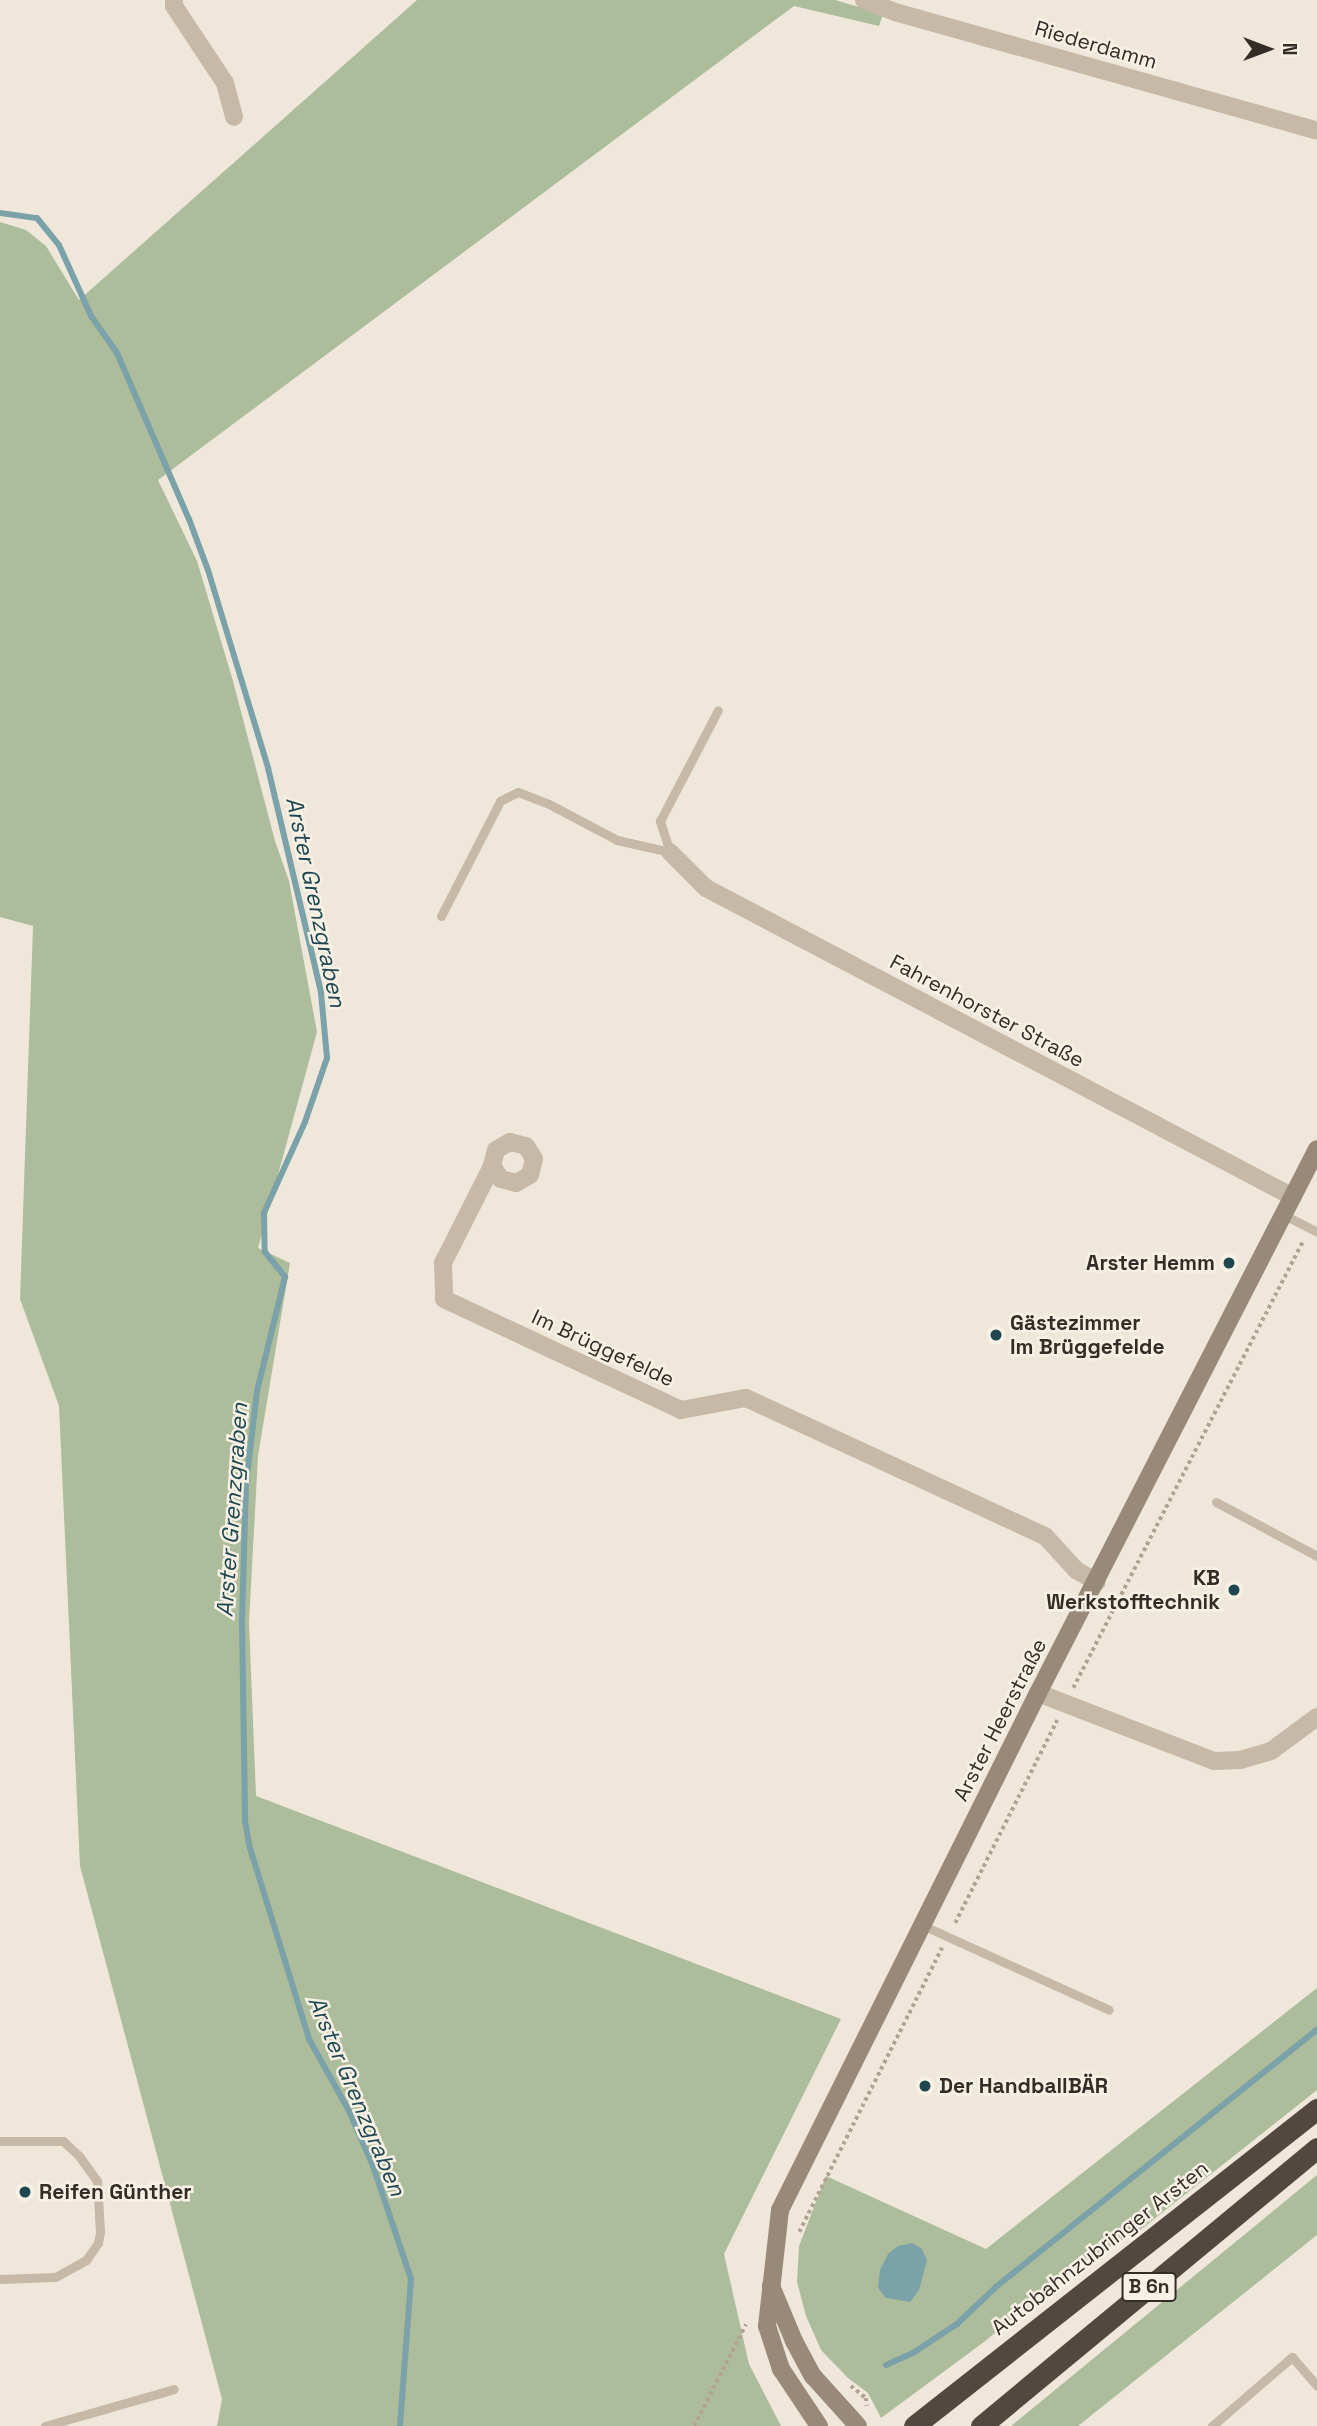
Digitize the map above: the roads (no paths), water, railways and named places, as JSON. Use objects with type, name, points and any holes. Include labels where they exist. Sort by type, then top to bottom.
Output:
[{"type":"highway","name":"Autobahnzubringer Arsten","points":[[914,2426],[1317,2109]]},
{"type":"highway","name":"B 6n","points":[[981,2426],[1317,2148]]},
{"type":"street","points":[[174,0],[174,6],[225,83],[234,117]]},
{"type":"street","name":"Riederdamm","points":[[864,0],[895,12],[1317,131]]},
{"type":"street","name":"Fahrenhorster Straße","points":[[670,852],[706,888],[1293,1197]]},
{"type":"street","name":"Arster Heerstraße","points":[[819,2426],[781,2369],[767,2326],[769,2283],[780,2210],[1038,1693],[1317,1149]]},
{"type":"street","name":"Im Brüggefelde","points":[[492,1166],[443,1263],[444,1298],[681,1410],[746,1398],[1045,1536],[1076,1570],[1097,1582]]},
{"type":"street","points":[[1038,1693],[1214,1761],[1240,1760],[1271,1751],[1317,1717]]},
{"type":"street","points":[[769,2283],[794,2341],[813,2376],[863,2419]]},
{"type":"lane","points":[[670,852],[660,821],[718,710]]},
{"type":"lane","points":[[441,916],[500,801],[518,792],[549,804],[617,840],[670,852]]},
{"type":"lane","points":[[1284,1215],[1317,1232]]},
{"type":"lane","points":[[1216,1502],[1317,1556]]},
{"type":"lane","points":[[922,1925],[1108,2010]]},
{"type":"lane","points":[[0,2141],[63,2141],[79,2156],[97,2180],[100,2232],[98,2243],[86,2260],[55,2277],[0,2279]]},
{"type":"lane","points":[[1212,2426],[1292,2357],[1317,2386]]},
{"type":"lane","points":[[45,2426],[174,2389]]},
{"type":"water","points":[[912,2243],[922,2249],[927,2260],[919,2290],[910,2302],[886,2298],[878,2288],[880,2270],[888,2254],[898,2246]]},
{"type":"waterway","name":"Arster Grenzgraben","points":[[0,213],[37,218],[59,245],[91,316],[117,353],[189,519],[208,570],[268,768],[321,993],[327,1058],[305,1122],[264,1213],[265,1252],[285,1277],[257,1391],[246,1485],[242,1622],[245,1821],[250,1848],[309,2039],[349,2111],[373,2166],[411,2279],[400,2426]]},
{"type":"waterway","points":[[886,2365],[913,2353],[957,2324],[997,2286],[1317,2030]]},
{"type":"place","name":"Arster Hemm","points":[[1229,1263]]},
{"type":"place","name":"Gästezimmer Im Brüggefelde","points":[[996,1335]]},
{"type":"place","name":"KB Werkstofftechnik","points":[[1234,1590]]},
{"type":"place","name":"Der HandballBÄR","points":[[925,2086]]},
{"type":"place","name":"Reifen Günther","points":[[25,2192]]}]
